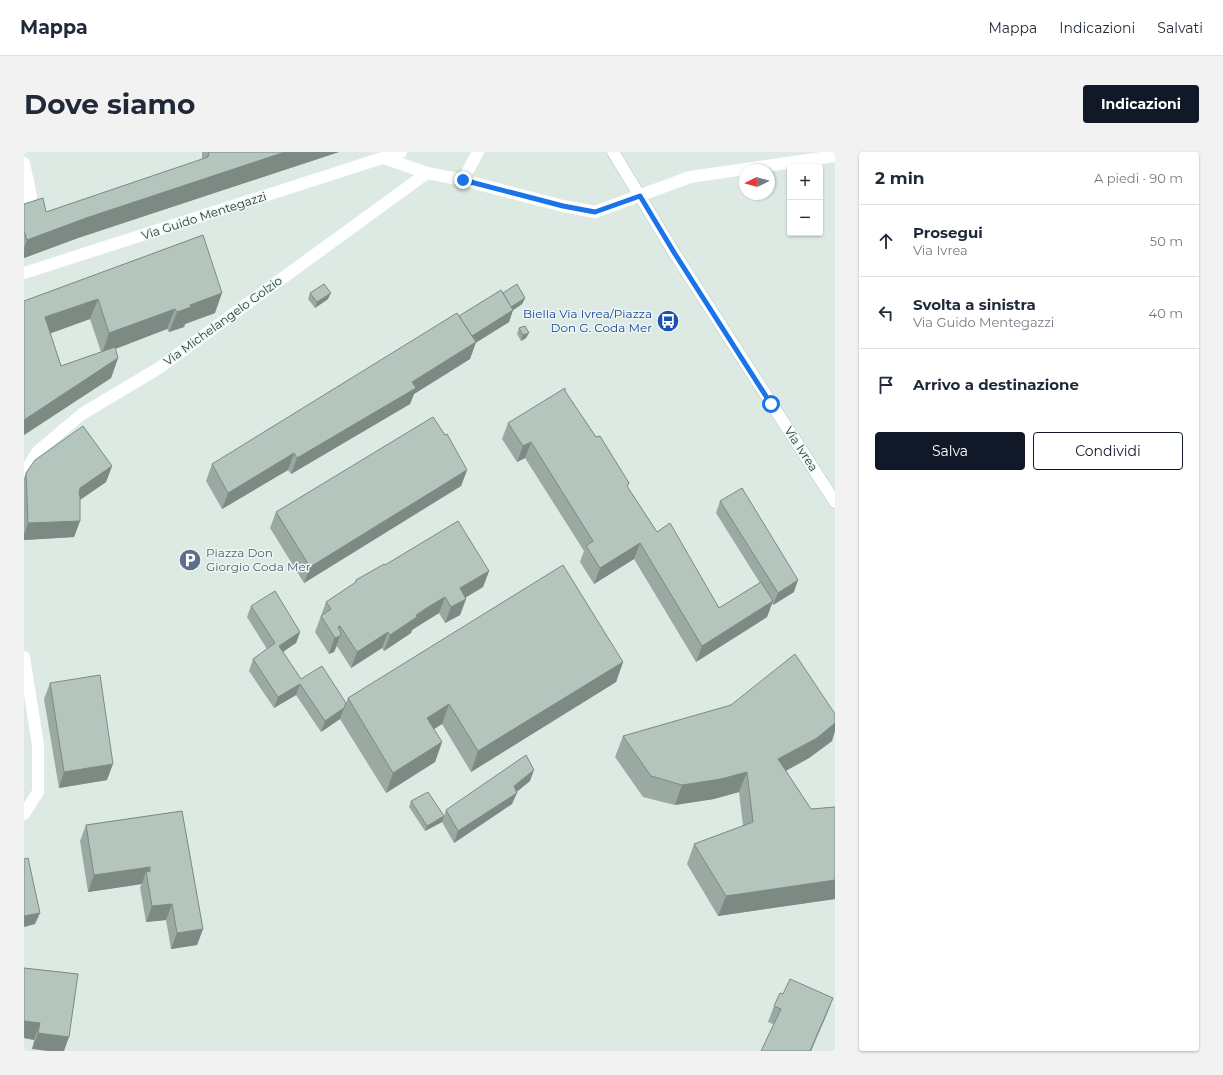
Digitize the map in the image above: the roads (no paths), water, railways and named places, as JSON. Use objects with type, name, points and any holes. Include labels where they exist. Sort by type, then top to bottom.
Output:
[{"type":"street","name":"Via Guido Mentegazzi","points":[[24,273],[401,152]]},
{"type":"street","points":[[463,180],[478,152]]},
{"type":"street","name":"Via Ivrea","points":[[614,152],[675,254],[835,502]]},
{"type":"street","points":[[384,158],[428,173],[463,180],[563,206],[595,212],[690,177],[835,156]]},
{"type":"street","points":[[24,163],[31,196],[24,198]]},
{"type":"street","name":"Via Michelangelo Golzio","points":[[24,473],[38,451],[82,414],[159,368],[428,173]]},
{"type":"street","points":[[24,658],[38,745],[38,792],[24,814]]},
{"type":"place","name":"Biella Via Ivrea/Piazza Don G. Coda Mer","points":[[668,321]]},
{"type":"place","name":"Piazza Don Giorgio Coda Mer","points":[[190,560]]}]
